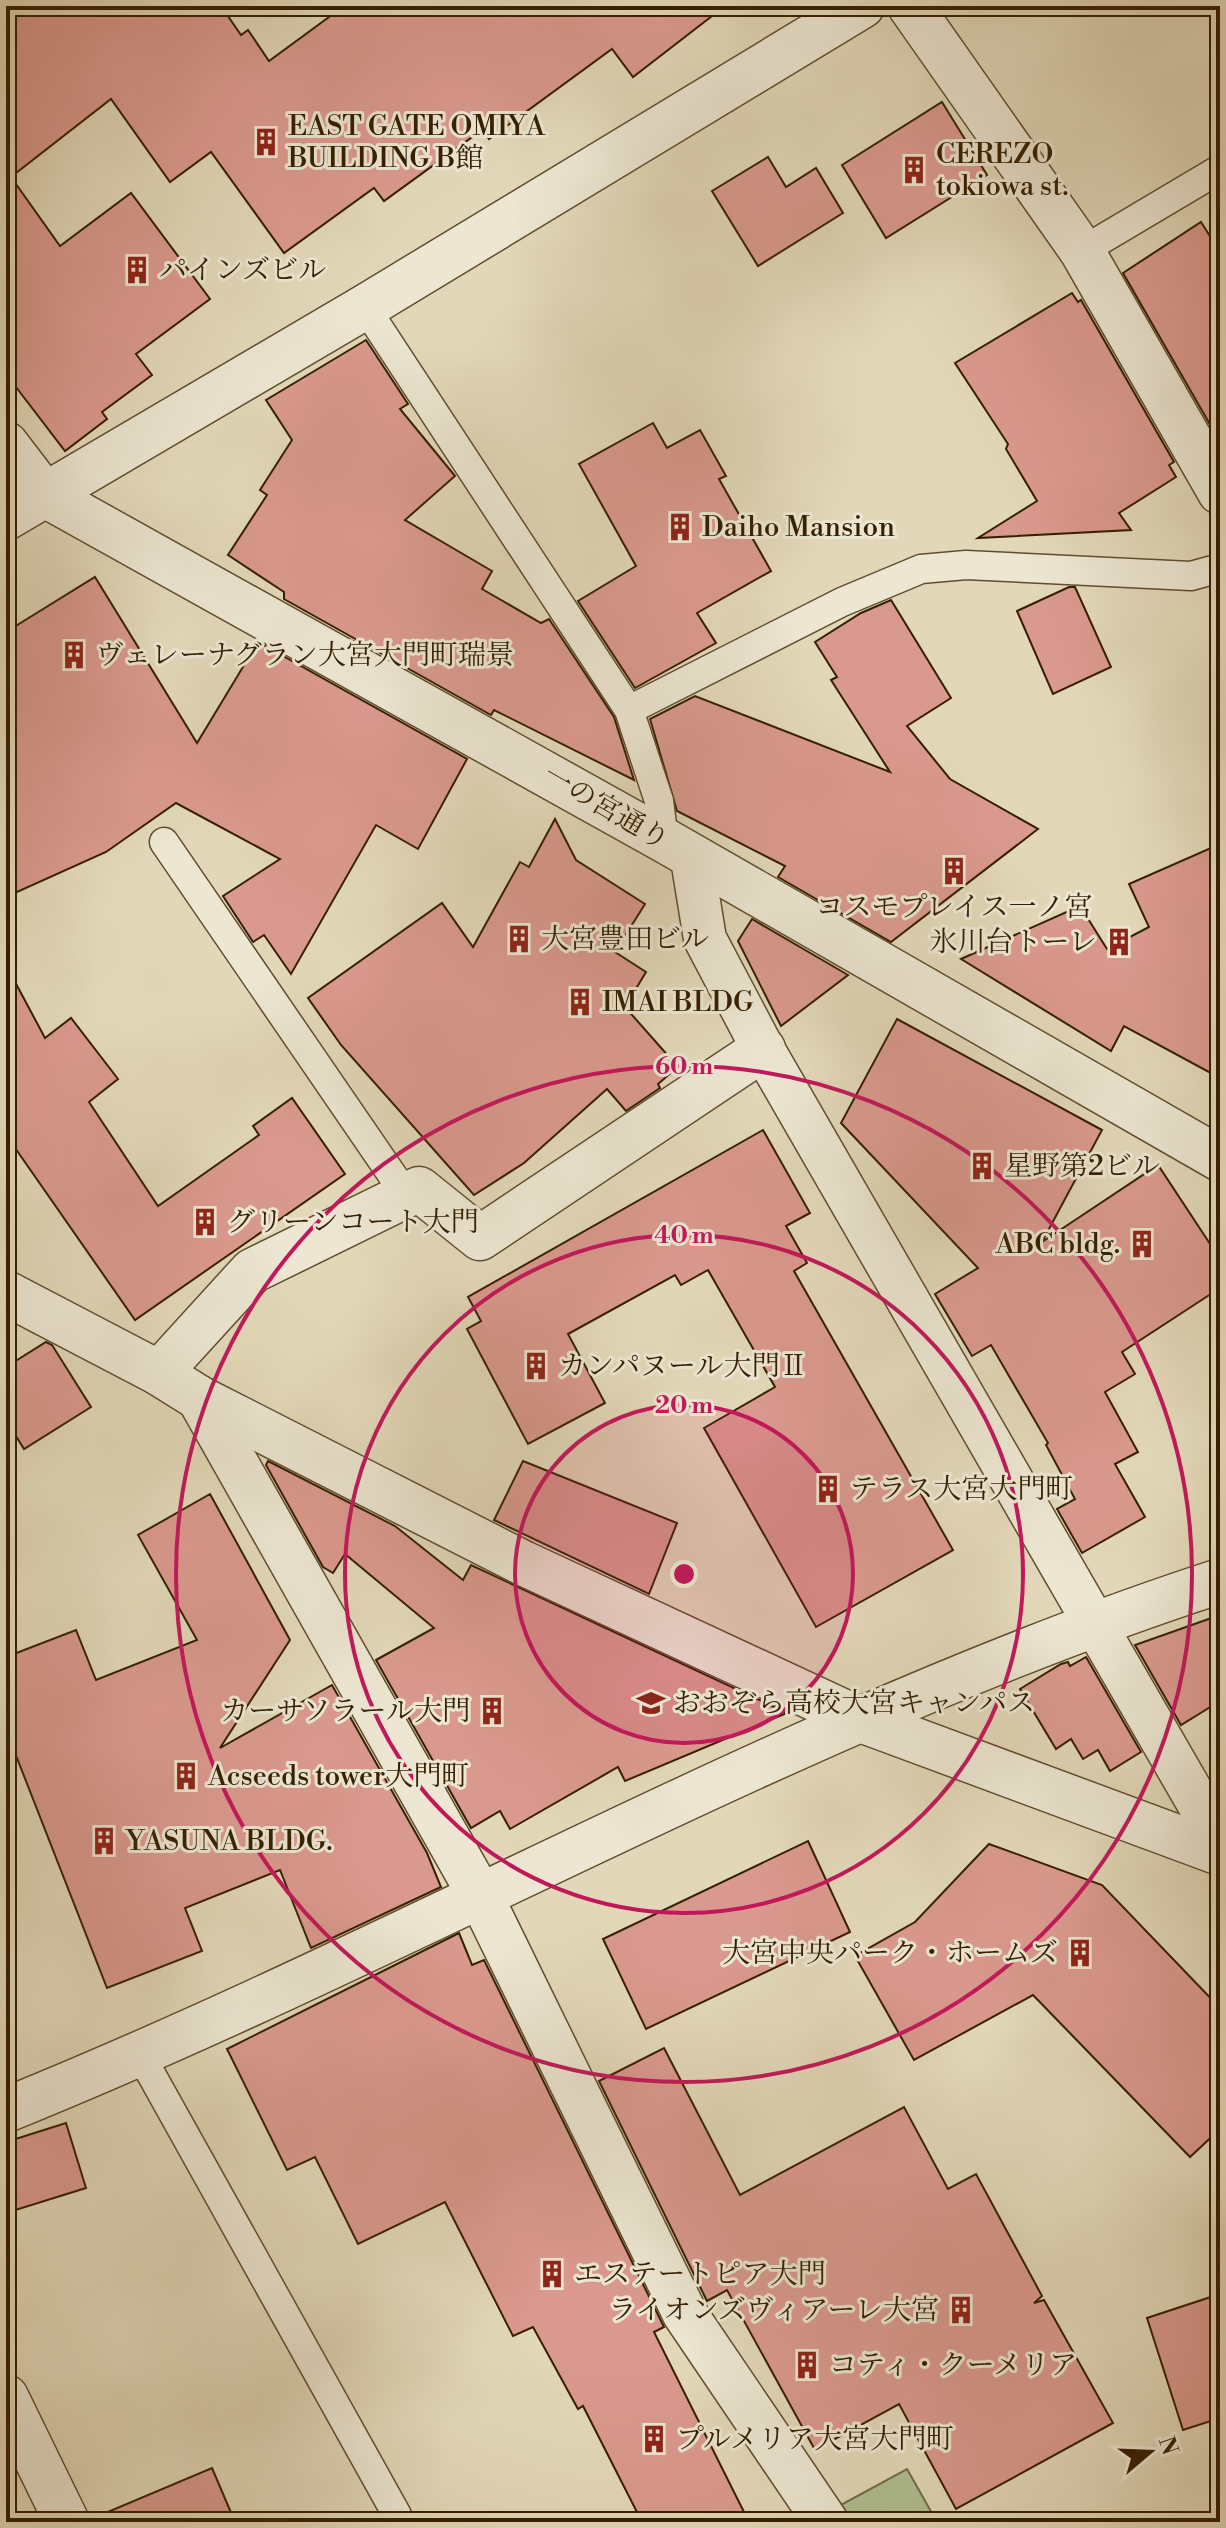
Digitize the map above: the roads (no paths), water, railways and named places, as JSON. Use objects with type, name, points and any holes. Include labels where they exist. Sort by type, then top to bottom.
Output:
[{"type":"street","points":[[6,518],[365,307],[862,6]]},
{"type":"street","points":[[910,6],[1082,251],[1220,492]]},
{"type":"street","name":"一の宮通り","points":[[6,444],[45,495],[678,849],[1210,1141]]},
{"type":"street","points":[[678,849],[705,939],[763,1049],[1220,1841]]},
{"type":"street","points":[[159,1373],[252,1271],[419,1189],[480,1238],[763,1049]]},
{"type":"street","points":[[6,1293],[159,1373],[199,1398],[523,1563],[861,1720],[1220,1853]]},
{"type":"street","points":[[199,1398],[481,1897],[685,2314],[826,2522]]},
{"type":"street","points":[[6,2110],[141,2056],[861,1720],[1094,1622],[1220,1581]]},
{"type":"street","points":[[6,2397],[67,2522]]},
{"type":"lane","points":[[1082,251],[1220,169]]},
{"type":"lane","points":[[365,307],[629,710],[678,849]]},
{"type":"lane","points":[[629,710],[829,609],[921,569],[966,565],[1191,576],[1220,568]]},
{"type":"lane","points":[[164,842],[406,1195]]},
{"type":"lane","points":[[141,2056],[397,2515]]},
{"type":"place","name":"EAST GATE OMIYA BUILDING B館","points":[[266,142]]},
{"type":"place","name":"CEREZO tokiowa st.","points":[[914,170]]},
{"type":"place","name":"パインズビル","points":[[137,270]]},
{"type":"place","name":"Daiho Mansion","points":[[680,527]]},
{"type":"place","name":"ヴェレーナグラン大宮大門町瑞景","points":[[74,655]]},
{"type":"place","name":"コスモプレイス一ノ宮","points":[[954,871]]},
{"type":"place","name":"大宮豊田ビル","points":[[519,939]]},
{"type":"place","name":"氷川台トーレ","points":[[1119,942]]},
{"type":"place","name":"IMAI BLDG","points":[[580,1002]]},
{"type":"place","name":"星野第2ビル","points":[[982,1166]]},
{"type":"place","name":"グリーンコート大門","points":[[205,1222]]},
{"type":"place","name":"ABC bldg.","points":[[1142,1244]]},
{"type":"place","name":"カンパヌール大門Ⅱ","points":[[536,1366]]},
{"type":"place","name":"テラス大宮大門町","points":[[828,1489]]},
{"type":"place","name":"おおぞら高校大宮キャンパス","points":[[651,1703]]},
{"type":"place","name":"カーサソラール大門","points":[[492,1711]]},
{"type":"place","name":"Acseeds tower大門町","points":[[186,1776]]},
{"type":"place","name":"YASUNA BLDG.","points":[[104,1841]]},
{"type":"place","name":"大宮中央パーク・ホームズ","points":[[1080,1953]]},
{"type":"place","name":"エステートピア大門","points":[[552,2274]]},
{"type":"place","name":"ライオンズヴィアーレ大宮","points":[[961,2310]]},
{"type":"place","name":"コティ・クーメリア","points":[[807,2365]]},
{"type":"place","name":"プルメリア大宮大門町","points":[[654,2439]]}]
